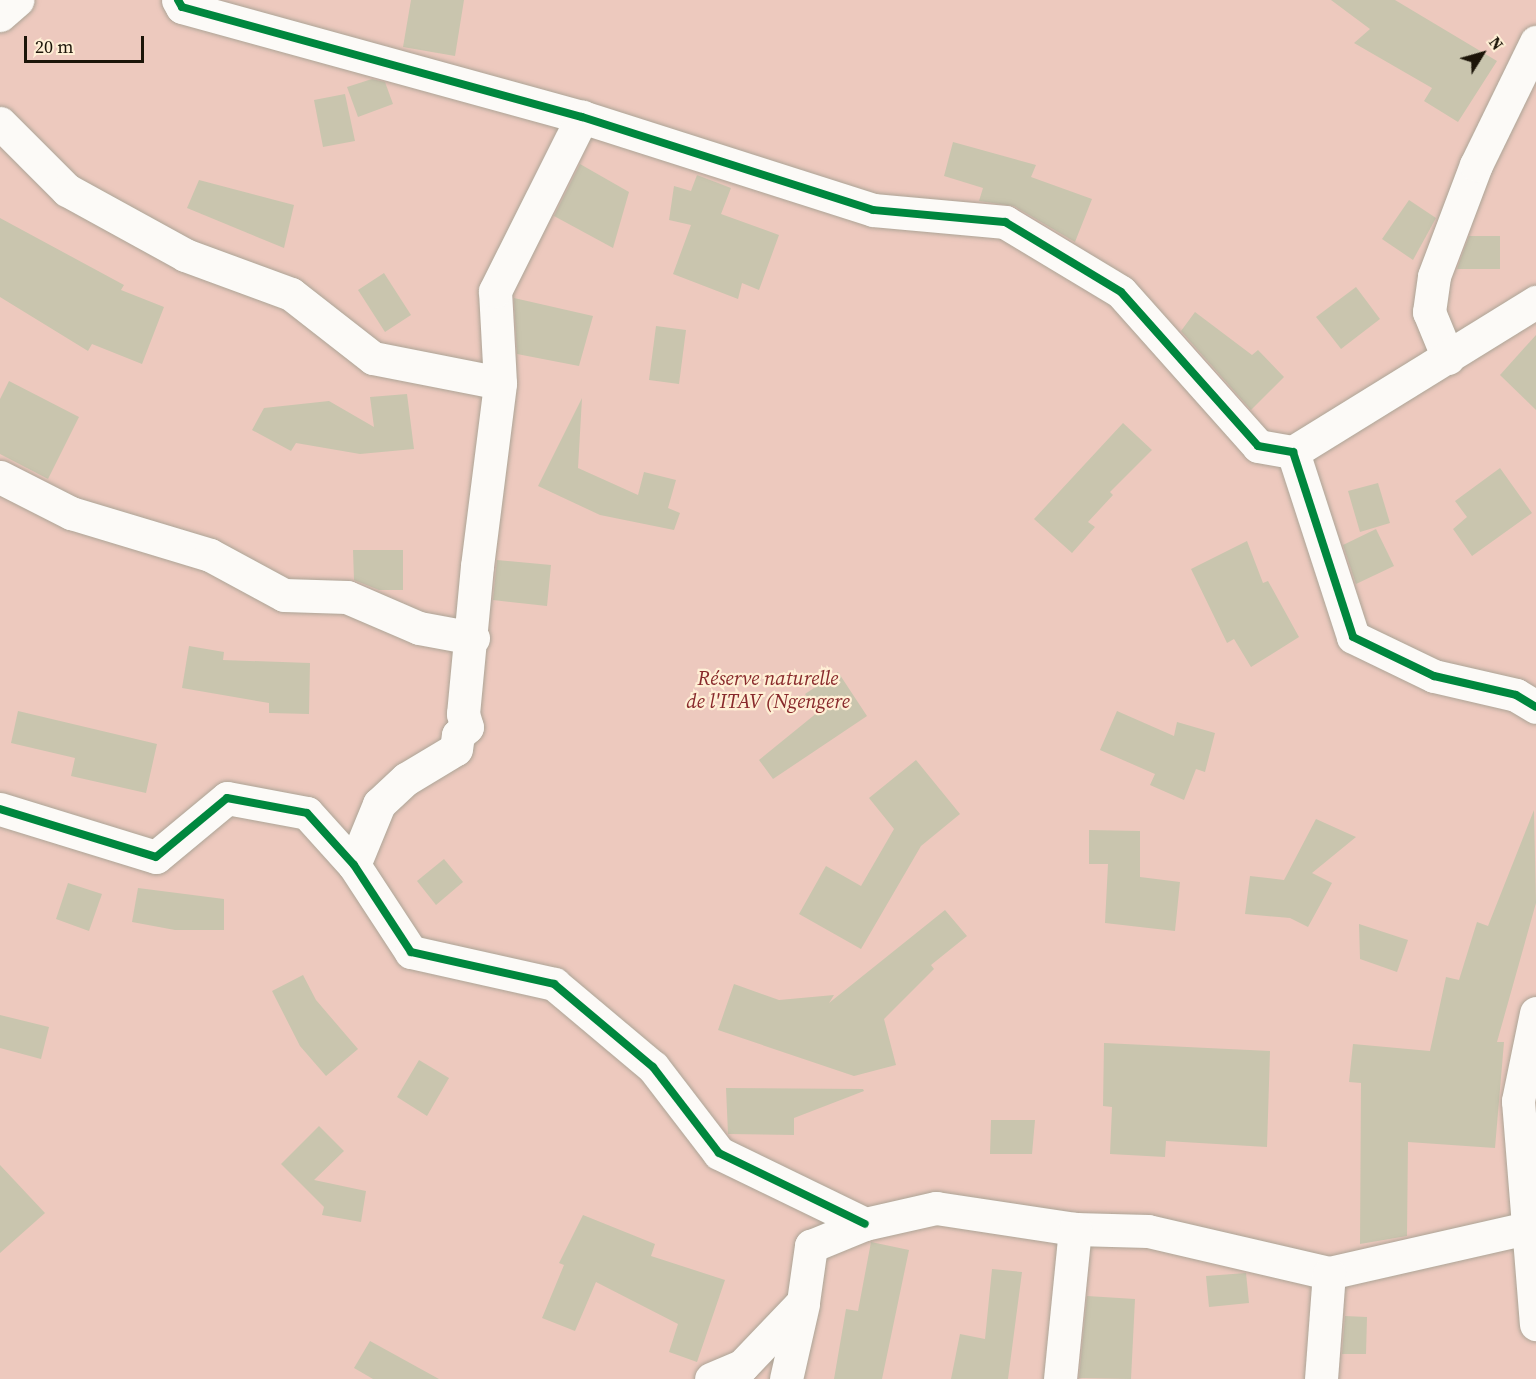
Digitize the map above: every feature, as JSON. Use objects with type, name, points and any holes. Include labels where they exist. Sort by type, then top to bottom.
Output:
[{"type":"street","points":[[0,15],[17,0]]},
{"type":"street","points":[[178,0],[182,7],[372,63],[582,117],[873,210],[1005,222],[1121,292],[1258,446],[1293,452],[1536,302]]},
{"type":"street","points":[[1448,358],[1429,312],[1434,276],[1476,165],[1536,42]]},
{"type":"street","points":[[354,865],[379,804],[406,779],[456,749],[458,735],[467,728],[463,714],[500,383],[495,291],[582,117]]},
{"type":"street","points":[[0,123],[68,189],[185,255],[291,294],[373,358],[500,383]]},
{"type":"street","points":[[1293,452],[1353,637],[1434,676],[1516,695],[1536,706]]},
{"type":"street","points":[[0,477],[71,513],[210,555],[284,595],[347,597],[419,628],[472,639]]},
{"type":"street","points":[[0,809],[156,857],[227,798],[307,813],[354,865],[411,952],[554,984],[653,1067],[719,1154],[865,1224]]},
{"type":"street","points":[[1536,1013],[1518,1101],[1533,1226],[1536,1324]]},
{"type":"street","points":[[786,1379],[803,1302],[811,1246],[865,1224],[936,1208],[1075,1229],[1148,1232],[1329,1273],[1533,1226]]},
{"type":"street","points":[[1059,1379],[1075,1229]]},
{"type":"street","points":[[1320,1379],[1329,1273]]},
{"type":"street","points":[[711,1379],[742,1366],[803,1302]]},
{"type":"green space","name":"Réserve naturelle de l'ITAV (Ngengere","points":[[0,0],[1536,0],[1536,1379],[0,1379]]},
{"type":"building","points":[[411,0],[464,0],[455,56],[403,47]]},
{"type":"building","points":[[1331,0],[1395,0],[1497,61],[1458,122],[1424,101],[1432,88],[1354,43],[1370,29]]},
{"type":"building","points":[[372,79],[385,82],[393,104],[358,117],[347,87]]},
{"type":"building","points":[[345,94],[355,141],[323,147],[314,100]]},
{"type":"building","points":[[953,142],[1036,165],[1031,177],[1092,199],[1075,242],[1014,206],[979,201],[983,188],[944,176]]},
{"type":"building","points":[[580,164],[629,192],[613,248],[554,216]]},
{"type":"building","points":[[697,175],[731,188],[721,214],[779,235],[759,290],[742,283],[738,299],[673,274],[691,225],[669,220],[674,186],[691,191]]},
{"type":"building","points":[[199,180],[294,205],[284,248],[187,208]]},
{"type":"building","points":[[1409,200],[1436,218],[1413,260],[1382,239]]},
{"type":"building","points":[[0,218],[124,285],[121,290],[164,307],[142,364],[92,344],[88,351],[0,297]]},
{"type":"building","points":[[1469,236],[1500,236],[1500,269],[1457,269]]},
{"type":"building","points":[[384,273],[411,315],[385,332],[358,290]]},
{"type":"building","points":[[1356,287],[1380,319],[1341,349],[1316,317]]},
{"type":"building","points":[[514,298],[593,316],[579,366],[517,354]]},
{"type":"building","points":[[1195,312],[1252,355],[1258,350],[1284,377],[1251,410],[1181,331]]},
{"type":"building","points":[[656,326],[686,330],[679,384],[649,380]]},
{"type":"building","points":[[1536,335],[1536,410],[1500,375]]},
{"type":"building","points":[[9,381],[79,417],[48,479],[0,454],[0,399]]},
{"type":"building","points":[[407,394],[414,449],[360,454],[296,443],[291,451],[252,430],[264,408],[329,401],[374,427],[370,397]]},
{"type":"building","points":[[582,398],[578,468],[638,495],[644,472],[676,480],[668,508],[680,513],[674,530],[600,515],[538,486]]},
{"type":"building","points":[[1123,423],[1152,450],[1110,492],[1113,495],[1088,522],[1095,527],[1072,553],[1034,519]]},
{"type":"building","points":[[1500,468],[1532,513],[1472,556],[1453,529],[1467,517],[1455,501]]},
{"type":"building","points":[[1378,483],[1390,523],[1360,532],[1348,491]]},
{"type":"building","points":[[1376,529],[1394,566],[1356,584],[1343,545]]},
{"type":"building","points":[[1247,541],[1263,583],[1268,581],[1299,637],[1251,667],[1234,639],[1227,643],[1191,569]]},
{"type":"building","points":[[353,550],[403,550],[403,590],[379,590],[354,580]]},
{"type":"building","points":[[497,560],[551,565],[547,606],[493,600]]},
{"type":"building","points":[[189,646],[224,652],[223,660],[310,663],[309,714],[269,713],[269,703],[182,688]]},
{"type":"building","points":[[838,672],[867,716],[773,779],[759,760],[818,712],[805,694]]},
{"type":"building","points":[[18,711],[157,744],[146,793],[71,776],[75,758],[11,743]]},
{"type":"building","points":[[1117,711],[1174,736],[1177,722],[1215,733],[1205,772],[1196,769],[1184,800],[1150,785],[1155,774],[1100,750]]},
{"type":"building","points":[[916,760],[960,814],[921,846],[861,949],[799,914],[826,866],[861,886],[894,829],[869,798]]},
{"type":"building","points":[[1534,810],[1536,903],[1497,1042],[1504,1042],[1495,1148],[1408,1142],[1407,1236],[1360,1244],[1361,1083],[1349,1082],[1353,1044],[1430,1051],[1446,977],[1459,980],[1477,922],[1488,926]]},
{"type":"building","points":[[1316,819],[1356,837],[1312,873],[1332,883],[1308,927],[1290,918],[1245,914],[1250,876],[1284,880]]},
{"type":"building","points":[[1089,830],[1140,831],[1140,877],[1180,882],[1175,931],[1105,923],[1108,864],[1089,864]]},
{"type":"building","points":[[444,859],[463,882],[436,905],[417,881]]},
{"type":"building","points":[[68,883],[102,894],[89,931],[56,919]]},
{"type":"building","points":[[138,888],[224,899],[224,930],[175,930],[132,922]]},
{"type":"building","points":[[945,910],[967,936],[931,965],[934,969],[884,1019],[896,1065],[854,1076],[718,1030],[734,984],[779,1000],[834,995],[829,1003]]},
{"type":"building","points":[[1359,924],[1408,940],[1397,972],[1360,959]]},
{"type":"building","points":[[303,975],[316,1000],[358,1049],[326,1076],[300,1046],[272,991]]},
{"type":"building","points":[[0,1015],[49,1027],[41,1059],[0,1048]]},
{"type":"building","points":[[1104,1043],[1270,1051],[1267,1147],[1166,1141],[1165,1157],[1110,1154],[1112,1107],[1103,1106]]},
{"type":"building","points":[[419,1060],[449,1078],[427,1116],[397,1097]]},
{"type":"building","points":[[726,1088],[863,1089],[864,1091],[794,1118],[794,1135],[728,1134]]},
{"type":"building","points":[[991,1120],[1035,1120],[1032,1154],[990,1154]]},
{"type":"building","points":[[319,1126],[344,1151],[314,1180],[366,1191],[361,1222],[322,1215],[324,1207],[281,1164]]},
{"type":"building","points":[[0,1165],[45,1213],[0,1253]]},
{"type":"building","points":[[583,1215],[655,1244],[651,1256],[725,1280],[697,1362],[669,1352],[678,1324],[596,1282],[575,1331],[542,1318],[564,1265],[559,1263]]},
{"type":"building","points":[[871,1242],[909,1250],[882,1379],[834,1379],[846,1309],[858,1311]]},
{"type":"building","points":[[992,1269],[1022,1272],[1008,1379],[951,1379],[960,1334],[985,1339]]},
{"type":"building","points":[[1246,1273],[1249,1303],[1209,1307],[1206,1276]]},
{"type":"building","points":[[1087,1296],[1135,1299],[1131,1379],[1079,1378]]},
{"type":"building","points":[[1345,1316],[1367,1317],[1366,1354],[1342,1354]]},
{"type":"building","points":[[370,1341],[439,1379],[373,1379],[354,1368]]},
{"type":"cycle path","points":[[178,0],[182,7],[582,117],[873,210],[1005,222],[1121,292],[1258,446],[1293,452],[1353,637],[1434,676],[1516,695],[1536,707]]},
{"type":"cycle path","points":[[0,809],[156,857],[227,798],[307,813],[354,865],[411,952],[554,984],[653,1067],[719,1153],[865,1224]]}]
